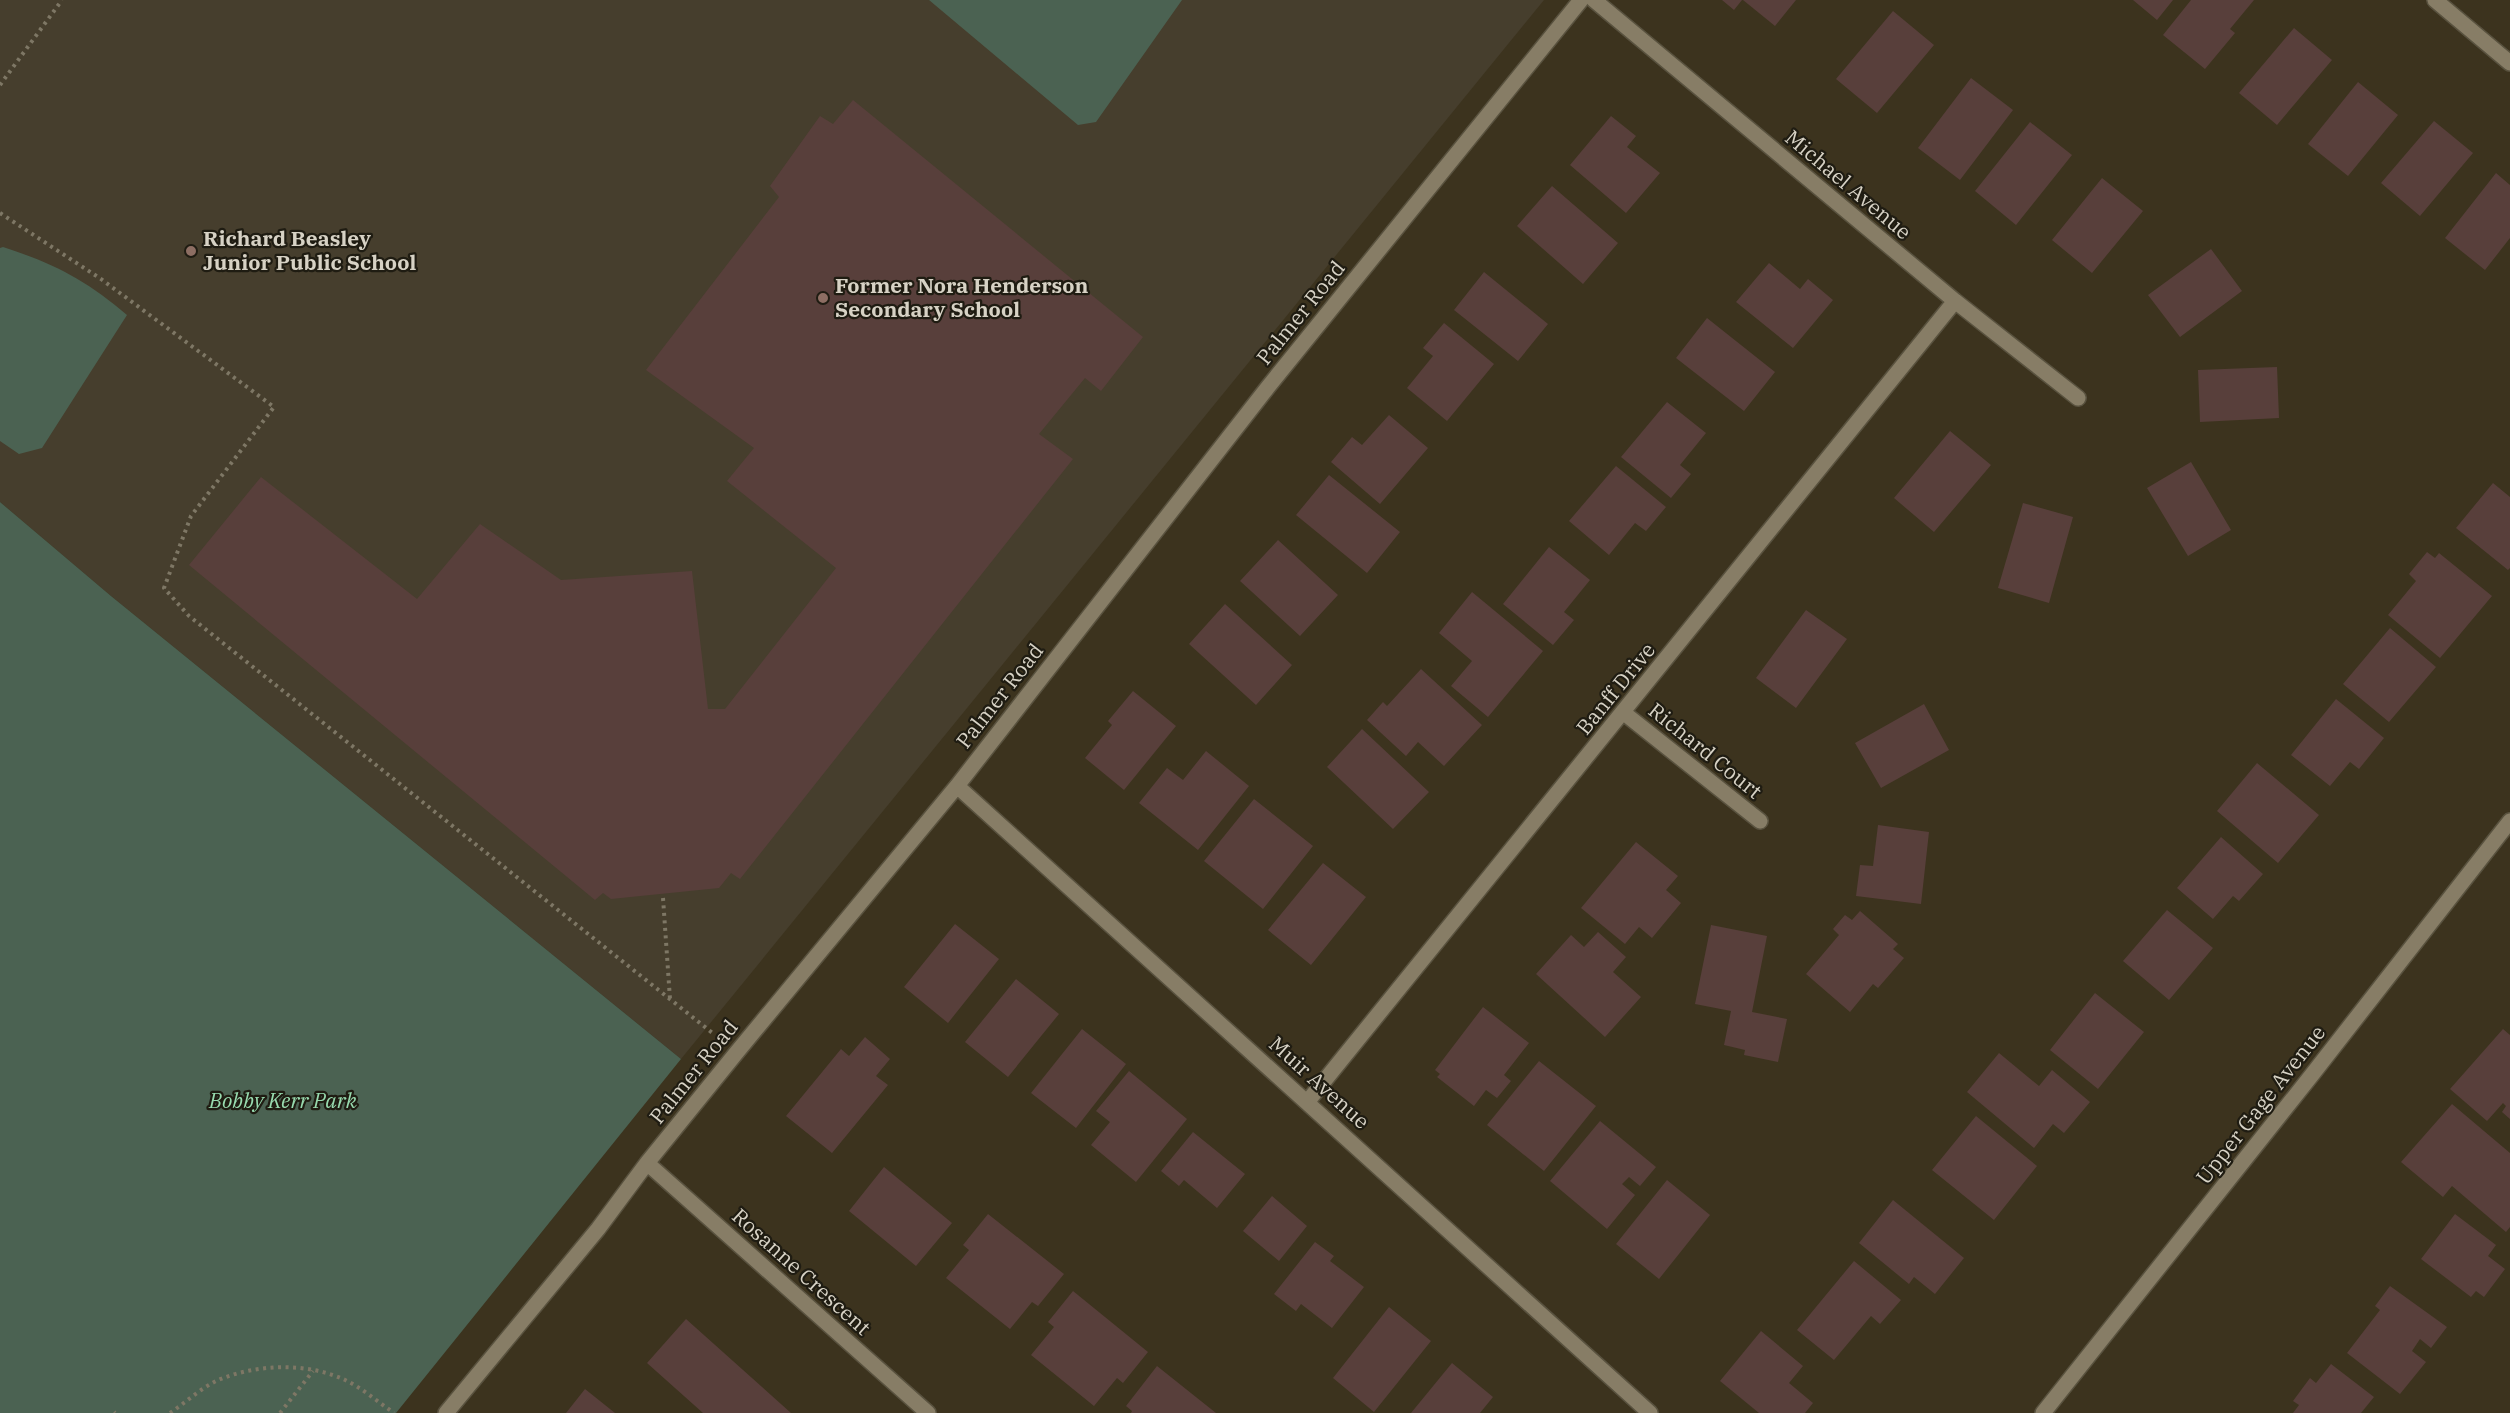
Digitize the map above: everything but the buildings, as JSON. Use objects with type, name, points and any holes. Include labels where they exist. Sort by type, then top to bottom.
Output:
[{"type":"street","name":"Palmer Road","points":[[446,1413],[598,1229],[737,1052],[957,786],[1268,387],[1581,0]]},
{"type":"street","name":"Michael Avenue","points":[[1594,0],[1955,301],[2078,398]]},
{"type":"street","points":[[2435,0],[2510,63]]},
{"type":"street","name":"Banff Drive","points":[[1308,1101],[1955,301]]},
{"type":"street","name":"Richard Court","points":[[1624,713],[1760,821]]},
{"type":"street","name":"Muir Avenue","points":[[957,786],[1308,1101],[1650,1413]]},
{"type":"street","name":"Upper Gage Avenue","points":[[2043,1413],[2510,821]]},
{"type":"street","name":"Rosanne Crescent","points":[[648,1163],[927,1413]]},
{"type":"path","points":[[0,85],[62,0]]},
{"type":"path","points":[[0,213],[101,279],[274,407],[191,516],[164,588],[189,616],[737,1052]]},
{"type":"path","points":[[663,898],[670,999]]},
{"type":"path","points":[[170,1413],[215,1382],[245,1372],[285,1368],[313,1371],[344,1380],[394,1413]]},
{"type":"path","points":[[280,1413],[313,1371]]},
{"type":"shaded area","name":"Former Nora Henderson Secondary School","points":[[0,0],[1544,0],[681,1059],[111,596],[0,502]]},
{"type":"green space","points":[[929,0],[1182,0],[1096,122],[1078,125]]},
{"type":"green space","points":[[3,247],[69,274],[98,292],[127,315],[42,448],[19,454],[0,441],[0,248]]},
{"type":"green space","name":"Bobby Kerr Park","points":[[0,502],[111,596],[681,1059],[396,1413],[0,1413]]},
{"type":"place","name":"Richard Beasley Junior Public School","points":[[191,251]]},
{"type":"place","name":"Former Nora Henderson Secondary School","points":[[823,298]]}]
